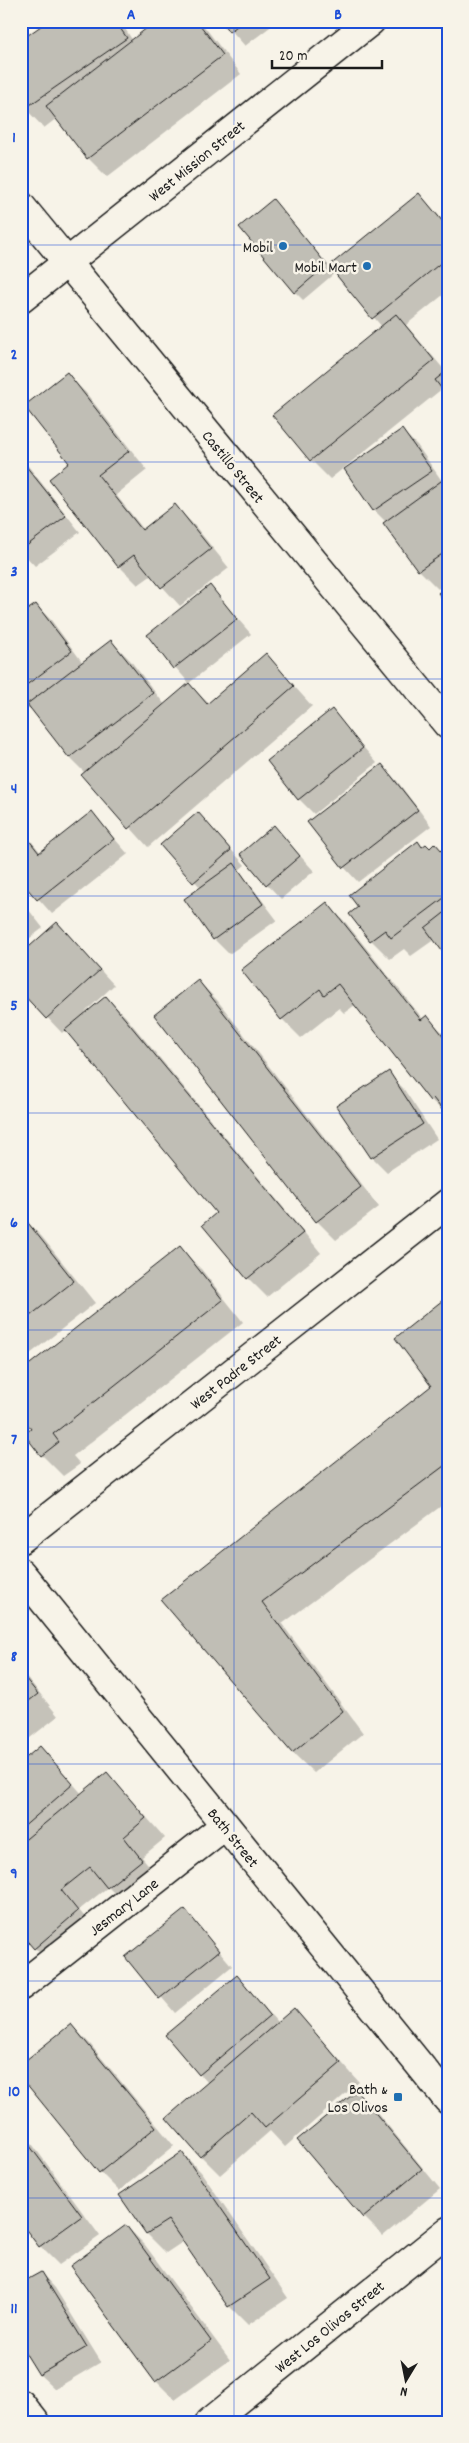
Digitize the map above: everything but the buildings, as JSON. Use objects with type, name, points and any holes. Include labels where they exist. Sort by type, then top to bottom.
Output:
[{"type":"street","name":"West Mission Street","points":[[21,299],[371,21]]},
{"type":"street","name":"Castillo Street","points":[[21,206],[448,725]]},
{"type":"street","name":"West Padre Street","points":[[21,1539],[448,1203]]},
{"type":"street","name":"Bath Street","points":[[21,1573],[224,1826],[448,2100]]},
{"type":"street","name":"Jesmary Lane","points":[[21,1986],[224,1826]]},
{"type":"street","name":"West Los Olivos Street","points":[[210,2422],[448,2231]]},
{"type":"street","points":[[21,2404],[35,2422]]},
{"type":"place","name":"Mobil","points":[[283,246]]},
{"type":"place","name":"Mobil Mart","points":[[367,266]]},
{"type":"place","name":"Bath & Los Olivos","points":[[398,2097]]}]
